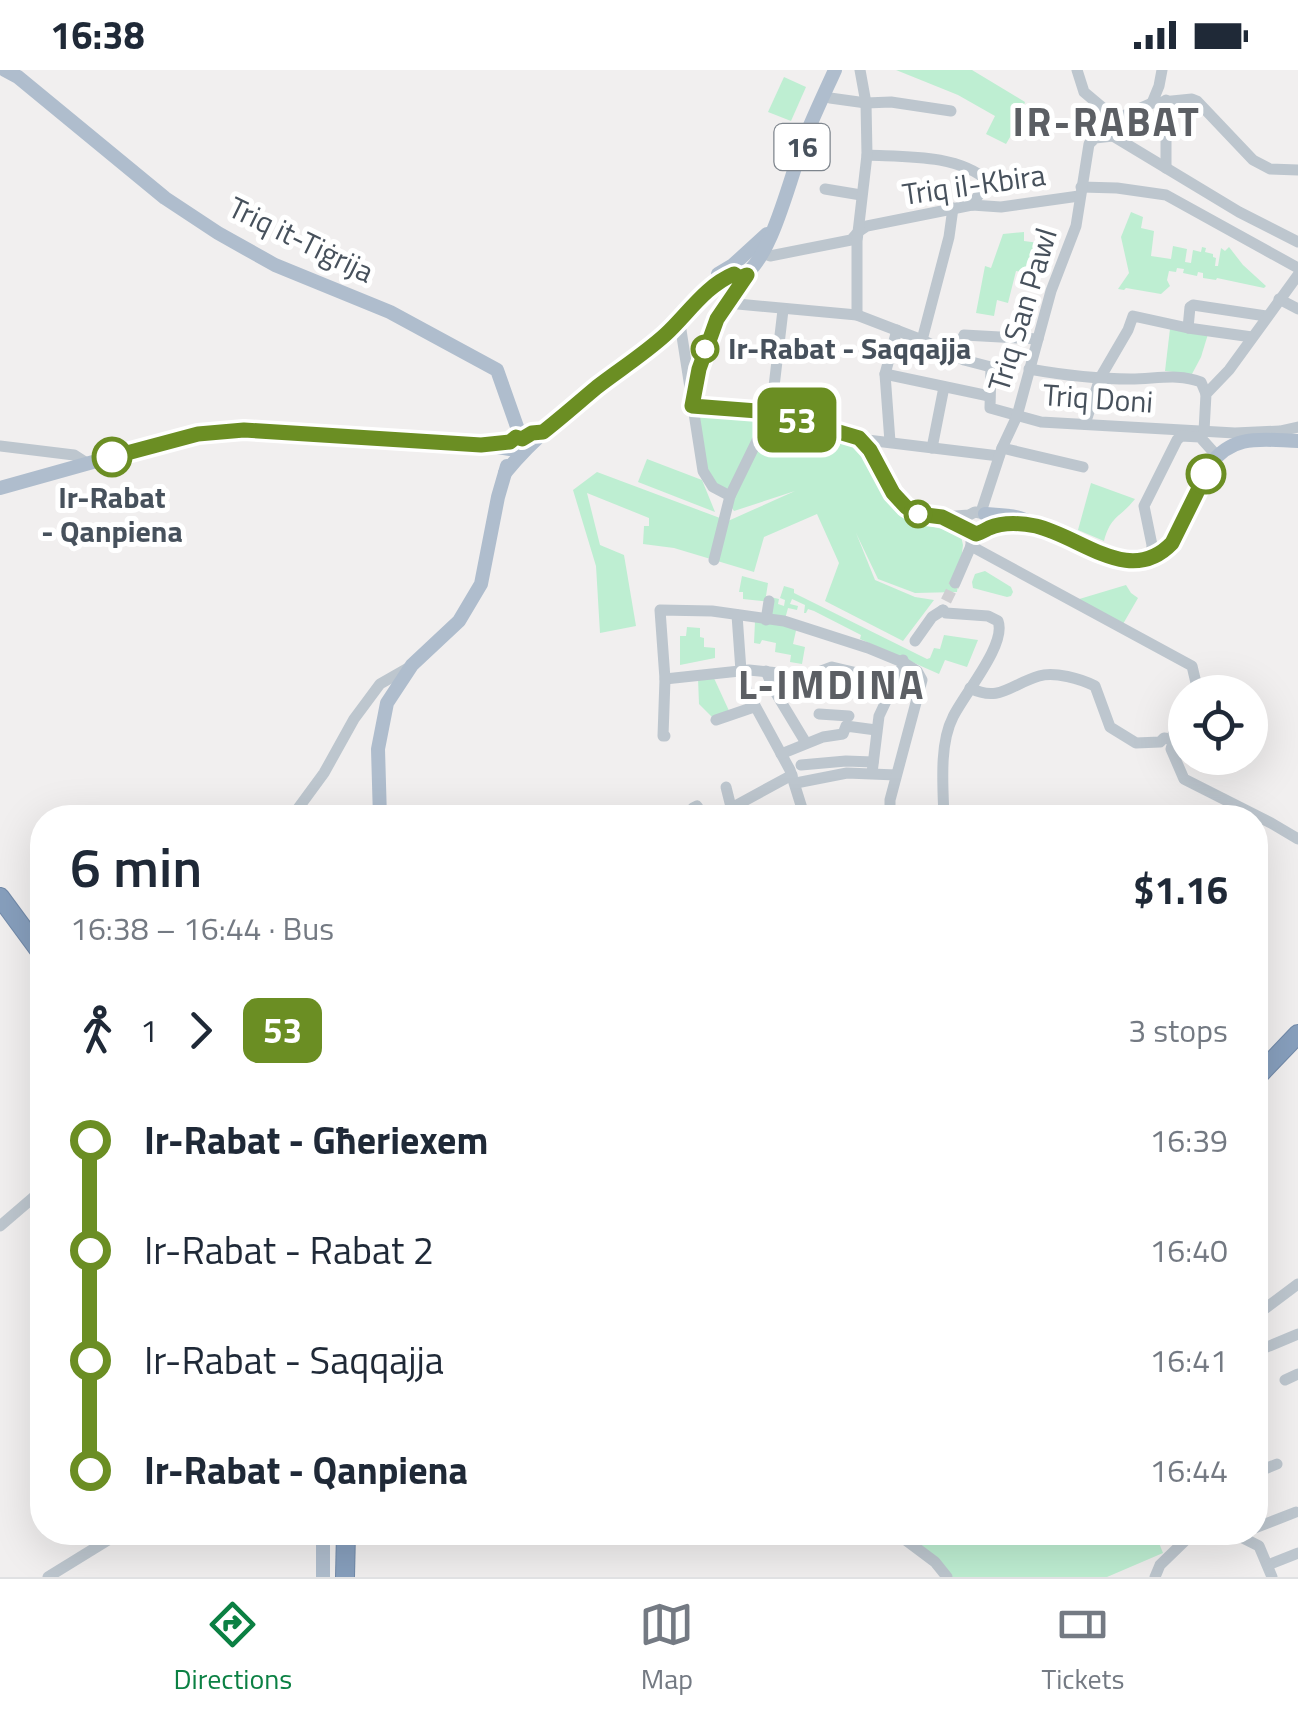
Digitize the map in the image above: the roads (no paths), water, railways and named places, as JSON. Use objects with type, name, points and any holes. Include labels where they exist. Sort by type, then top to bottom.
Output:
[{"type":"highway","points":[[0,897],[30,938]]},
{"type":"highway","points":[[0,914],[30,954]]},
{"type":"highway","points":[[1268,1065],[1298,1034]]},
{"type":"highway","points":[[1268,1076],[1298,1045]]},
{"type":"highway","points":[[342,1577],[345,1545]]},
{"type":"main road","name":"Triq it-Tiġrija","points":[[5,70],[165,198],[218,233],[275,265],[390,312],[497,370],[514,420],[517,445]]},
{"type":"main road","name":"16","points":[[517,445],[532,433],[543,432],[676,324],[692,305],[763,253],[805,138],[835,70]]},
{"type":"main road","name":"16","points":[[649,346],[684,302],[719,273],[741,267],[775,226]]},
{"type":"main road","points":[[0,488],[198,434],[244,430],[517,445],[498,496],[481,584],[458,621],[412,666],[387,704],[378,749],[380,805]]},
{"type":"main road","points":[[977,527],[1011,523],[1034,526],[1117,560],[1145,560],[1166,550],[1177,537],[1210,466],[1236,438],[1298,441]]},
{"type":"main road","points":[[323,1545],[323,1577]]},
{"type":"main road","points":[[338,1545],[342,1577]]},
{"type":"street","points":[[857,315],[858,232],[866,155],[866,103],[860,70]]},
{"type":"street","points":[[1078,70],[1084,92],[1116,119]]},
{"type":"street","points":[[1152,103],[1162,70]]},
{"type":"street","points":[[830,98],[951,111]]},
{"type":"street","points":[[1116,119],[1152,103],[1192,98],[1254,160],[1270,168],[1298,170]]},
{"type":"street","points":[[1166,100],[1166,168]]},
{"type":"street","points":[[1116,119],[1113,136],[1298,242]]},
{"type":"street","name":"Triq San Pawl","points":[[955,582],[1016,416],[1062,260],[1076,226],[1090,141],[1113,136]]},
{"type":"street","points":[[866,155],[966,165],[988,181],[972,206]]},
{"type":"street","name":"Triq il-Kbira","points":[[763,253],[770,256],[851,240],[867,226],[953,208],[1001,206],[1117,188],[1166,194],[1298,272]]},
{"type":"street","points":[[825,189],[861,195]]},
{"type":"street","points":[[922,340],[953,208]]},
{"type":"street","points":[[692,406],[704,351],[741,267]]},
{"type":"street","points":[[1206,394],[1229,370],[1298,272]]},
{"type":"street","points":[[1279,299],[1298,309]]},
{"type":"street","points":[[727,304],[857,315],[991,368],[990,402]]},
{"type":"street","points":[[1188,328],[1193,305],[1266,316]]},
{"type":"street","points":[[714,560],[728,508],[771,412],[783,310]]},
{"type":"street","points":[[1085,424],[1100,378],[1132,316],[1252,337]]},
{"type":"street","points":[[676,324],[681,330],[703,470],[728,508]]},
{"type":"street","points":[[890,442],[885,374],[897,330]]},
{"type":"street","points":[[955,356],[964,335],[1038,339]]},
{"type":"street","points":[[1029,370],[1100,378],[1187,376],[1201,382],[1206,394],[1204,432]]},
{"type":"street","name":"Triq Doni","points":[[885,374],[944,386],[1016,416],[1041,422],[1204,432],[1236,438],[1298,427]]},
{"type":"street","points":[[932,448],[944,386]]},
{"type":"street","points":[[692,406],[771,412],[859,438],[1000,452],[1083,467]]},
{"type":"street","points":[[1145,560],[1152,545],[1144,506],[1177,440],[1181,436],[1200,437],[1217,456]]},
{"type":"street","points":[[859,438],[902,504],[918,514],[977,527],[1192,666],[1195,675]]},
{"type":"street","points":[[0,446],[74,455],[88,464]]},
{"type":"street","points":[[766,620],[769,601]]},
{"type":"street","points":[[914,641],[945,606],[946,613],[988,616],[1000,624],[997,642],[951,720],[944,760],[944,805]]},
{"type":"street","points":[[665,736],[660,610],[704,610],[784,621],[868,648],[917,670],[922,680],[890,805]]},
{"type":"street","points":[[737,615],[741,671],[754,707],[794,771],[802,805]]},
{"type":"street","points":[[873,768],[879,716],[903,661]]},
{"type":"street","points":[[301,805],[380,684],[412,666]]},
{"type":"street","points":[[665,679],[741,671],[808,676],[832,667],[893,686]]},
{"type":"street","points":[[766,671],[806,743]]},
{"type":"street","points":[[970,688],[980,693],[1002,694],[1048,674],[1085,681],[1094,686],[1110,727],[1136,743],[1167,743],[1184,779],[1235,805]]},
{"type":"street","points":[[716,720],[754,707]]},
{"type":"street","points":[[819,714],[850,715],[876,730]]},
{"type":"street","points":[[781,754],[823,737],[843,734],[850,715]]},
{"type":"street","points":[[734,805],[794,771],[846,761],[896,775]]},
{"type":"street","points":[[794,771],[847,773],[873,768]]},
{"type":"street","points":[[726,787],[730,805]]},
{"type":"street","points":[[1268,821],[1298,839]]},
{"type":"street","points":[[0,1226],[30,1200]]},
{"type":"street","points":[[1268,1306],[1298,1284]]},
{"type":"street","points":[[1268,1347],[1298,1334]]},
{"type":"street","points":[[1285,1380],[1298,1374]]},
{"type":"street","points":[[1268,1467],[1276,1464]]},
{"type":"street","points":[[1268,1523],[1296,1512]]},
{"type":"street","points":[[48,1577],[100,1545]]},
{"type":"street","points":[[912,1545],[947,1577]]},
{"type":"street","points":[[1155,1577],[1160,1566],[1181,1545]]},
{"type":"street","points":[[1256,1545],[1270,1571],[1298,1553]]},
{"type":"tunnel","points":[[946,601],[955,583]]},
{"type":"place","name":"Ir-Rabat - Saqqajja","points":[[705,349]]},
{"type":"place","name":"Ir-Rabat - Qanpiena","points":[[112,457]]},
{"type":"district","name":"IR-RABAT","points":[[1107,122]]},
{"type":"district","name":"L-IMDINA","points":[[832,685]]}]
